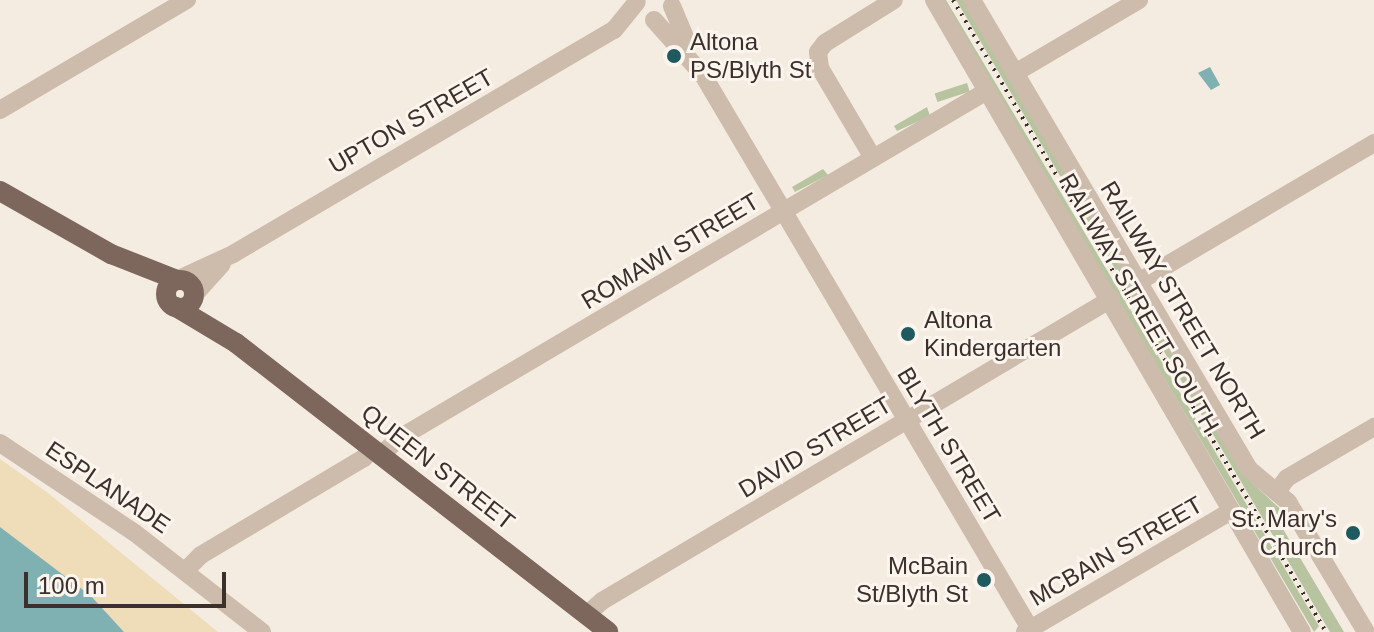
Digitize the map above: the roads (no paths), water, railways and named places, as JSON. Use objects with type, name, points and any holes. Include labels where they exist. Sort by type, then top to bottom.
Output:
[{"type":"main road","name":"QUEEN STREET","points":[[0,191],[111,254],[178,280]]},
{"type":"main road","name":"QUEEN STREET","points":[[111,254],[172,305],[236,343],[608,632]]},
{"type":"main road","points":[[178,280],[192,285],[194,295],[186,307],[172,305],[167,289],[178,280]]},
{"type":"main road","name":"QUEEN STREET","points":[[194,295],[236,343]]},
{"type":"street","points":[[0,110],[187,0]]},
{"type":"street","points":[[873,158],[820,68],[818,52],[894,0]]},
{"type":"street","name":"RAILWAY STREET SOUTH","points":[[934,0],[1111,299],[1302,632]]},
{"type":"street","name":"RAILWAY STREET NORTH","points":[[972,0],[1249,469],[1278,490],[1366,632]]},
{"type":"street","points":[[1015,73],[1139,0]]},
{"type":"street","name":"BLYTH STREET","points":[[638,1],[703,75]]},
{"type":"street","name":"UPTON STREET","points":[[614,30],[638,1]]},
{"type":"street","points":[[652,20],[672,2]]},
{"type":"street","name":"BLYTH STREET","points":[[672,2],[703,75],[1030,631]]},
{"type":"street","name":"UPTON STREET","points":[[178,280],[233,254],[614,30],[652,20]]},
{"type":"street","name":"ROMAWI STREET","points":[[186,570],[201,555],[987,91]]},
{"type":"street","points":[[1140,281],[1374,143]]},
{"type":"street","name":"UPTON STREET","points":[[194,295],[233,254]]},
{"type":"street","name":"DAVID STREET","points":[[586,615],[602,601],[1111,299]]},
{"type":"street","points":[[1278,490],[1287,478],[1374,427]]},
{"type":"street","name":"ESPLANADE","points":[[0,443],[186,570],[262,632]]},
{"type":"street","name":"MCBAIN STREET","points":[[1030,631],[1231,511]]},
{"type":"water","points":[[1210,67],[1220,85],[1211,90],[1198,73]]},
{"type":"water","points":[[0,527],[91,596],[124,632],[0,632]]},
{"type":"railway","points":[[953,0],[1326,632]]},
{"type":"place","name":"Altona PS/Blyth St","points":[[674,56]]},
{"type":"place","name":"Altona Kindergarten","points":[[908,334]]},
{"type":"place","name":"St. Mary's Church","points":[[1353,533]]},
{"type":"place","name":"McBain St/Blyth St","points":[[984,580]]}]
